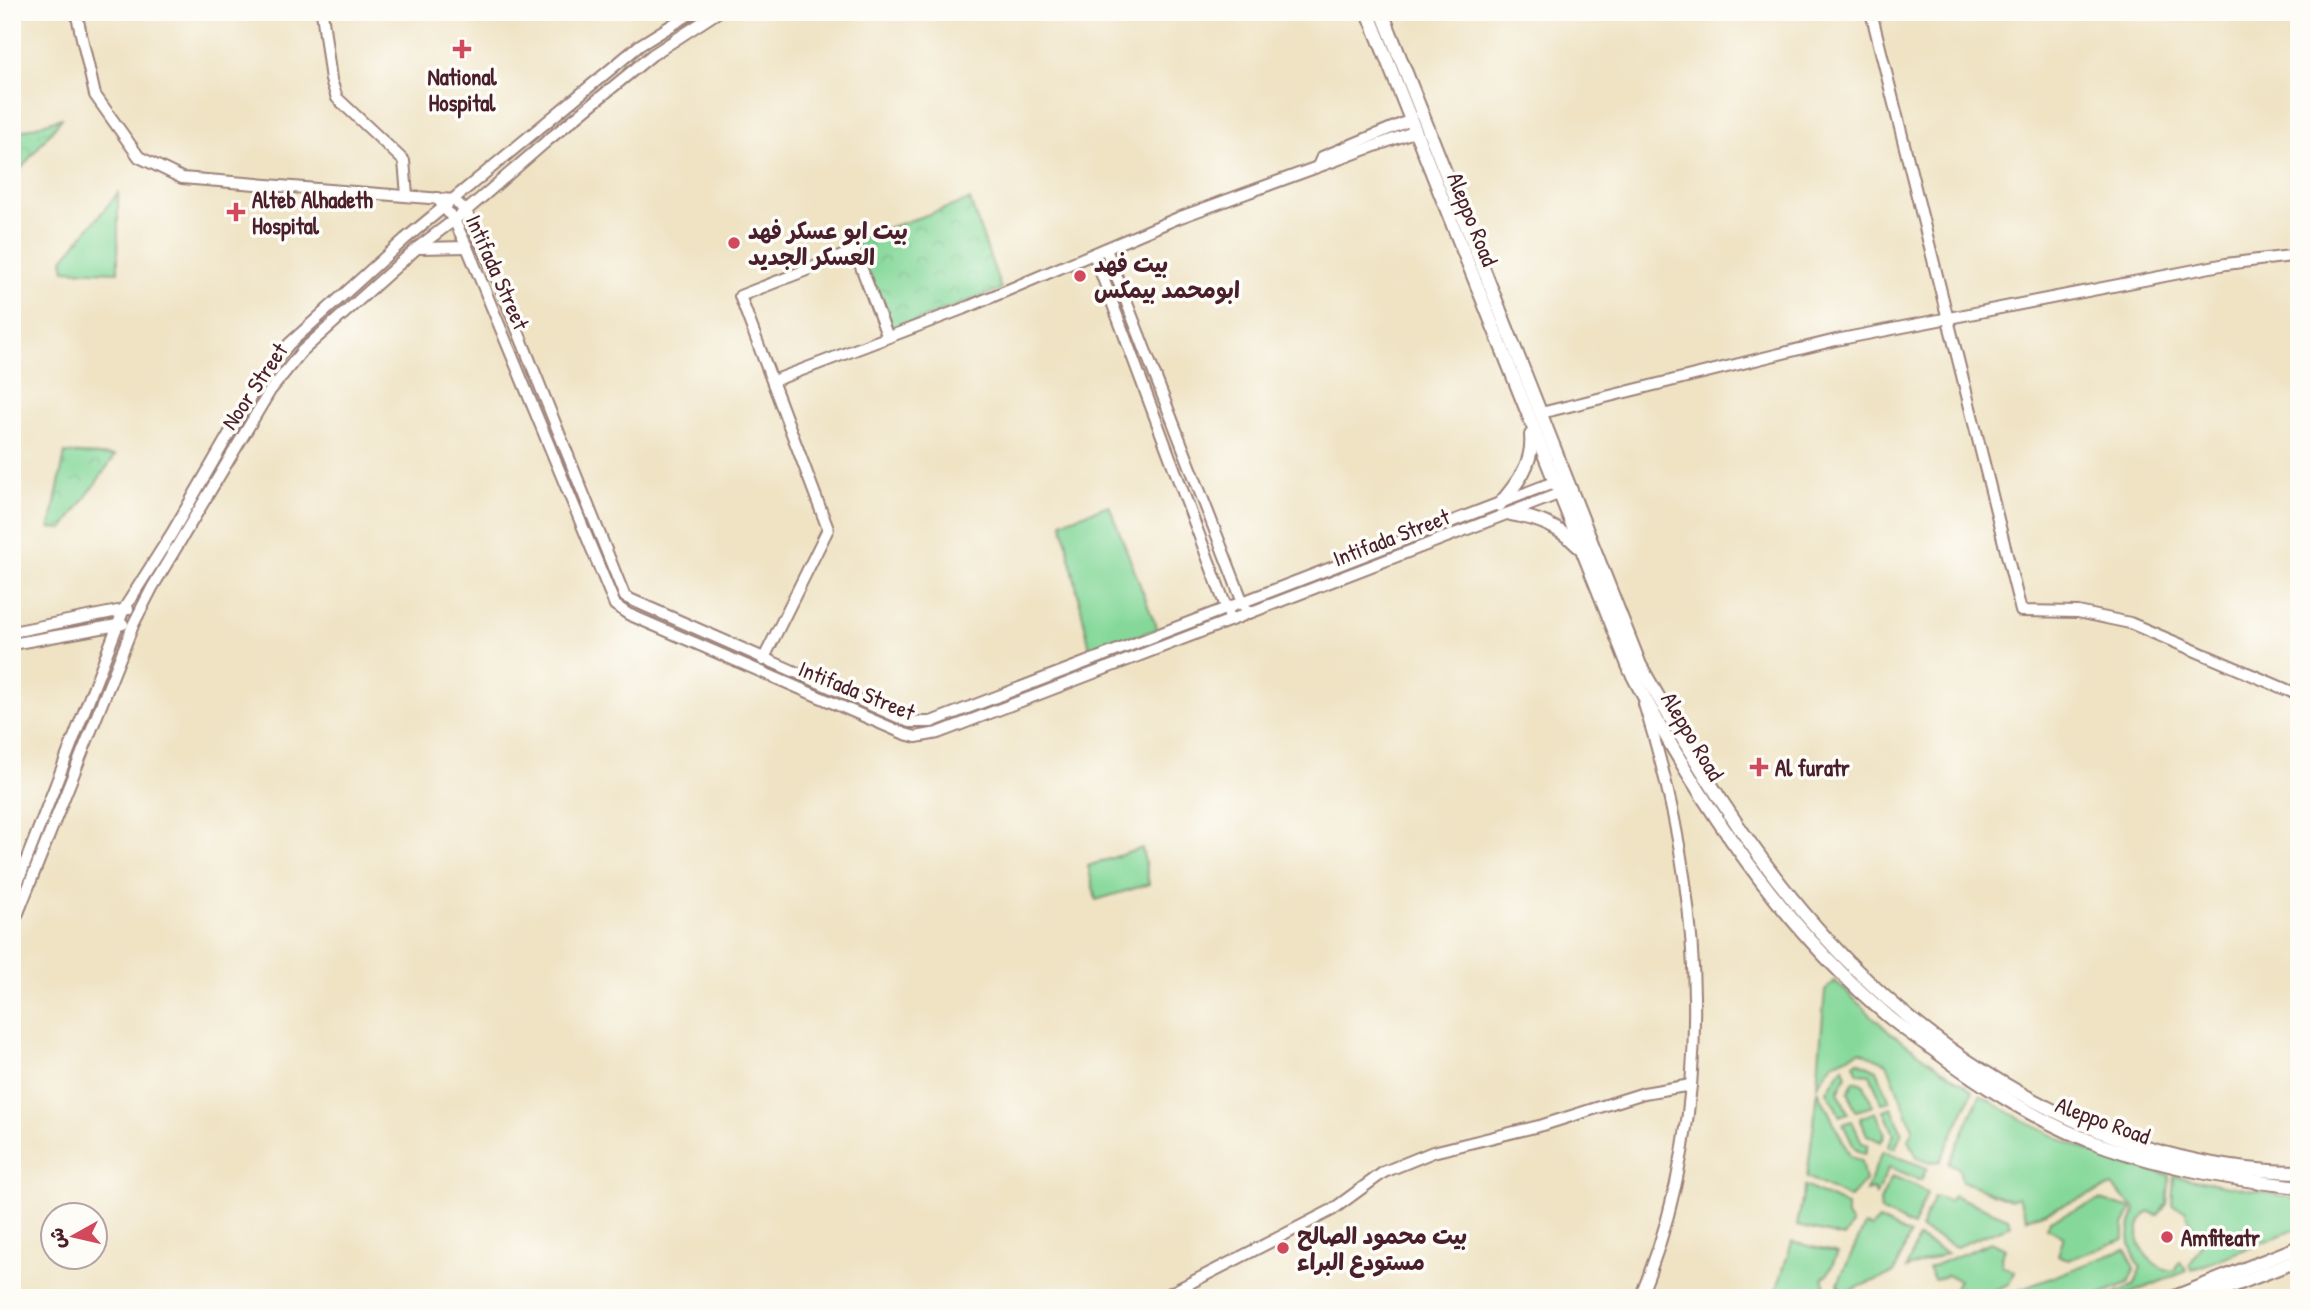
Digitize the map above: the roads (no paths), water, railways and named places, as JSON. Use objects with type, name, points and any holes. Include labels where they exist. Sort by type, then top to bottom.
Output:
[{"type":"main road","points":[[76,12],[95,95],[139,157],[183,178],[454,200]]},
{"type":"main road","points":[[322,12],[329,68],[337,98],[404,161],[407,195]]},
{"type":"main road","name":"Noor Street","points":[[12,897],[124,609],[172,533],[259,382],[289,344],[405,239],[640,46],[693,12]]},
{"type":"main road","name":"Aleppo Road","points":[[1368,12],[1640,665],[1679,733],[1749,842],[1810,919],[1897,1007],[1982,1069],[2048,1109],[2110,1135],[2200,1162],[2299,1172]]},
{"type":"main road","name":"Aleppo Road","points":[[1382,12],[1535,415]]},
{"type":"main road","points":[[1871,12],[2021,611],[2078,612],[2130,623],[2299,695]]},
{"type":"main road","name":"Noor Street","points":[[12,928],[134,623],[270,391],[302,351],[417,248],[466,211],[652,55],[710,14]]},
{"type":"main road","points":[[773,381],[887,335],[970,306],[1318,166],[1322,157],[1414,126]]},
{"type":"main road","name":"Intifada Street","points":[[437,198],[454,220],[467,247],[615,605],[628,614],[871,721],[916,737],[934,734],[1231,620],[1245,608],[1499,505],[1564,485]]},
{"type":"main road","name":"Intifada Street","points":[[454,200],[466,211],[625,597],[876,710],[918,724],[931,722],[1227,609],[1245,608],[1511,514],[1564,485]]},
{"type":"main road","points":[[417,248],[467,247]]},
{"type":"main road","points":[[1107,249],[1245,608]]},
{"type":"main road","points":[[763,660],[828,529],[740,296],[855,251],[887,335]]},
{"type":"main road","points":[[1094,254],[1231,620]]},
{"type":"main road","points":[[1499,505],[1519,480],[1532,450],[1535,415],[1836,340],[2226,264],[2299,255]]},
{"type":"main road","name":"Aleppo Road","points":[[1564,485],[1583,552],[1639,688],[1739,849],[1808,937],[1889,1017],[1975,1080],[2042,1120],[2106,1147],[2198,1174],[2299,1188]]},
{"type":"main road","points":[[1511,514],[1535,518],[1560,528],[1583,552]]},
{"type":"main road","points":[[12,632],[124,609],[141,609]]},
{"type":"main road","points":[[12,644],[134,623]]},
{"type":"main road","points":[[1639,688],[1669,795],[1691,926],[1695,1013],[1687,1136],[1674,1194],[1640,1298]]},
{"type":"main road","points":[[1161,1298],[1323,1214],[1384,1172],[1421,1157],[1543,1125],[1644,1093],[1691,1085]]},
{"type":"main road","points":[[2172,1298],[2299,1247]]},
{"type":"main road","points":[[2202,1298],[2299,1260]]},
{"type":"place","name":"National Hospital","points":[[462,49]]},
{"type":"place","name":"Alteb Alhadeth Hospital","points":[[236,212]]},
{"type":"place","name":"بيت ابو عسكر فهد العسكر الجديد","points":[[734,243]]},
{"type":"place","name":"بيت فهد ابومحمد بيمكس","points":[[1080,276]]},
{"type":"place","name":"Al furatr","points":[[1759,767]]},
{"type":"place","name":"Amfiteatr","points":[[2167,1237]]},
{"type":"place","name":"بيت محمود الصالح مستودع البراء","points":[[1283,1248]]}]
